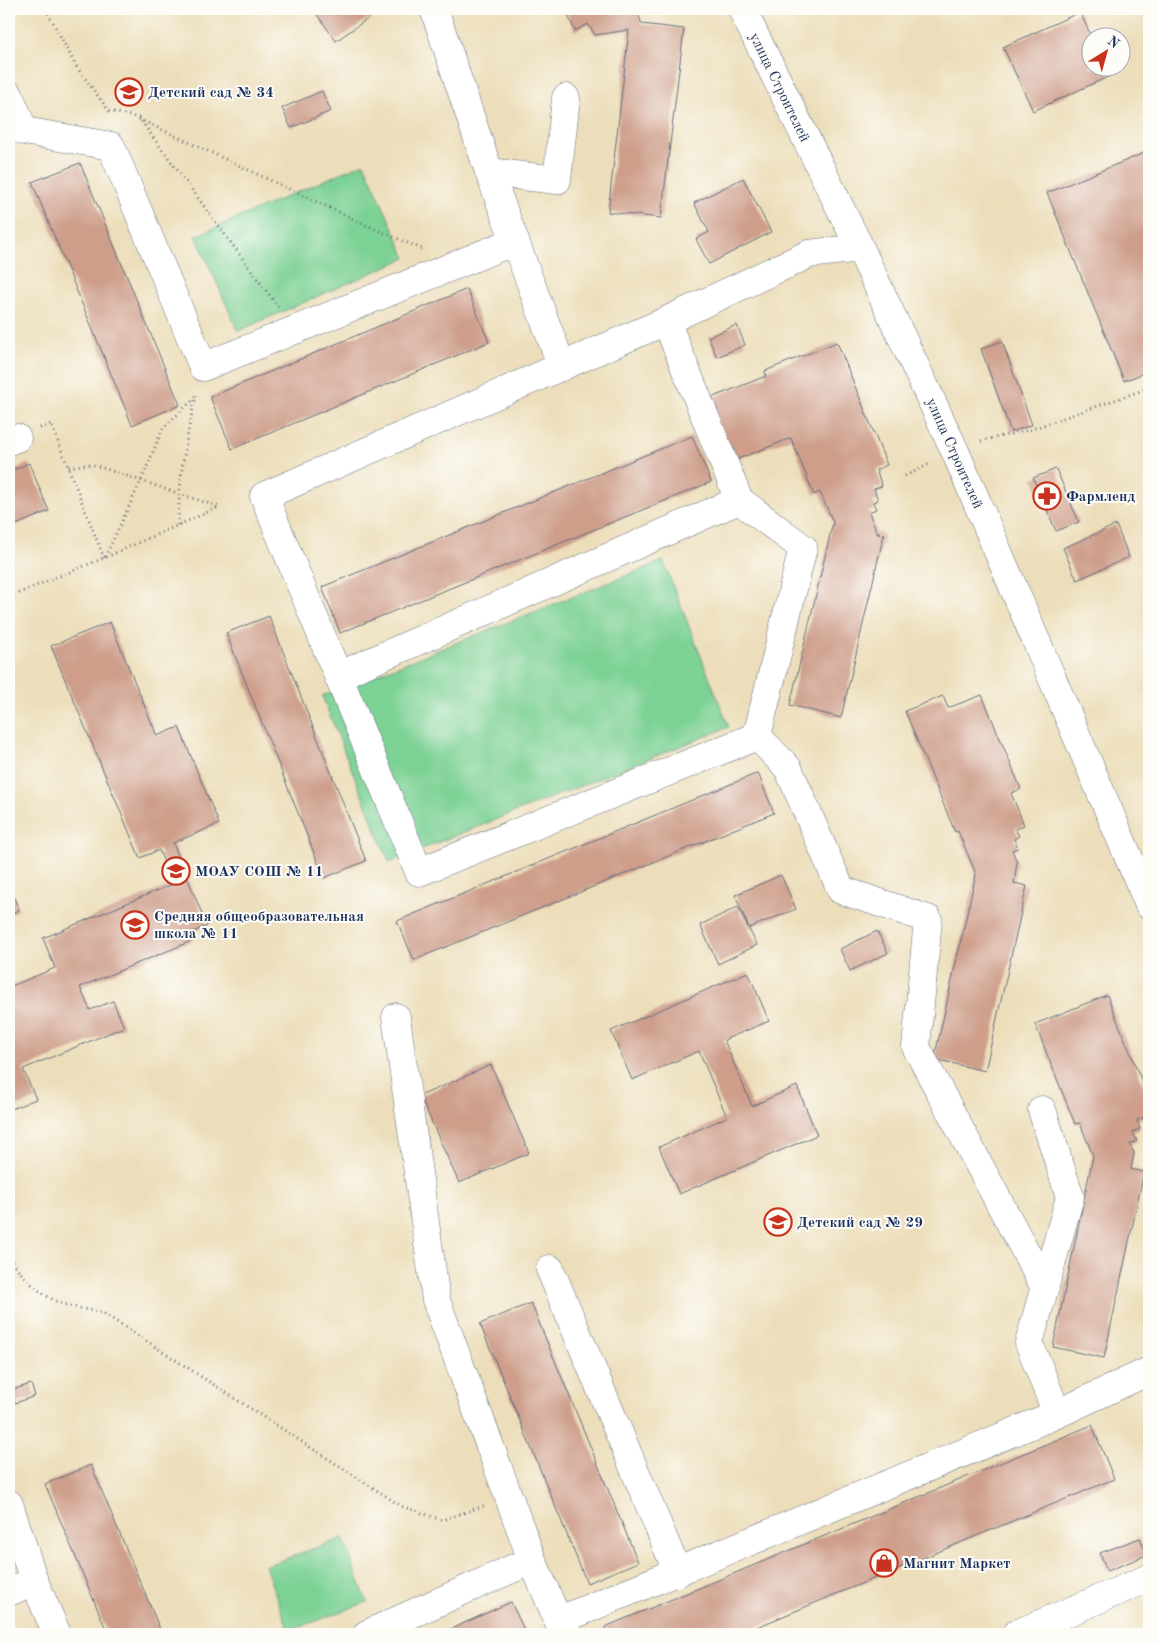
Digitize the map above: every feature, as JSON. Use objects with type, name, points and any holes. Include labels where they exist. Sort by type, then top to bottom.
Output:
[{"type":"main road","points":[[434,9],[489,172],[562,367]]},
{"type":"main road","name":"улица Строителей","points":[[742,9],[860,248],[955,451],[1149,905]]},
{"type":"main road","points":[[9,96],[24,131],[111,146],[203,367],[514,241]]},
{"type":"main road","points":[[489,172],[557,180],[566,98]]},
{"type":"main road","points":[[757,736],[419,872],[264,496],[666,322],[809,254],[860,248]]},
{"type":"main road","points":[[666,322],[740,500],[803,548],[757,736]]},
{"type":"main road","points":[[338,676],[740,500]]},
{"type":"main road","points":[[757,736],[788,768],[841,890],[928,919],[916,1047],[1045,1288]]},
{"type":"main road","points":[[396,1017],[436,1300],[508,1498],[561,1628],[678,1572],[1057,1414],[1149,1371]]},
{"type":"main road","points":[[1042,1110],[1070,1197],[1029,1343],[1057,1414]]},
{"type":"main road","points":[[550,1269],[678,1572]]},
{"type":"main road","points":[[9,1504],[34,1581],[57,1634]]},
{"type":"main road","points":[[367,1634],[532,1560]]},
{"type":"main road","points":[[1016,1634],[1149,1578]]},
{"type":"main road","points":[[9,1592],[34,1581]]},
{"type":"path","points":[[46,9],[76,66],[109,111],[139,118],[375,229],[460,263]]},
{"type":"path","points":[[139,118],[265,288],[293,330]]},
{"type":"path","points":[[178,525],[179,494],[195,398],[203,367]]},
{"type":"path","points":[[905,476],[955,451],[978,442],[1029,430],[1149,388]]},
{"type":"path","points":[[104,558],[141,481],[163,428],[195,398]]},
{"type":"path","points":[[51,424],[104,558]]},
{"type":"path","points":[[9,597],[219,508],[91,464],[68,467]]},
{"type":"path","points":[[9,1257],[19,1273],[47,1296],[60,1303],[103,1313],[401,1506],[442,1520],[508,1498]]},
{"type":"green space","points":[[364,163],[406,258],[238,331],[196,236]]},
{"type":"green space","points":[[663,561],[729,727],[389,862],[322,696]]},
{"type":"green space","points":[[343,1538],[367,1602],[289,1631],[265,1566]]},
{"type":"building","points":[[313,9],[365,9],[370,17],[336,41]]},
{"type":"building","points":[[565,9],[636,9],[642,24],[684,29],[661,218],[608,212],[629,30],[595,35],[588,24],[575,31]]},
{"type":"building","points":[[1080,12],[1087,28],[1080,28],[1080,78],[1106,78],[1033,111],[1003,47]]},
{"type":"building","points":[[322,91],[331,111],[291,128],[282,108]]},
{"type":"building","points":[[1149,151],[1149,371],[1124,381],[1047,193]]},
{"type":"building","points":[[80,163],[180,405],[132,425],[32,182]]},
{"type":"building","points":[[743,178],[771,232],[709,264],[696,239],[709,232],[694,203]]},
{"type":"building","points":[[467,289],[489,342],[232,449],[210,397]]},
{"type":"building","points":[[737,325],[745,345],[717,357],[708,337]]},
{"type":"building","points":[[1002,341],[1032,425],[1011,432],[981,349]]},
{"type":"building","points":[[837,342],[887,465],[876,470],[882,486],[874,489],[878,500],[873,502],[876,509],[869,512],[877,533],[884,534],[841,718],[790,705],[833,522],[820,492],[814,495],[791,438],[733,461],[708,399],[766,376],[765,371]]},
{"type":"building","points":[[692,436],[711,482],[340,633],[322,587]]},
{"type":"building","points":[[29,463],[49,511],[9,528],[9,472]]},
{"type":"building","points":[[1056,469],[1079,522],[1056,531],[1033,478]]},
{"type":"building","points":[[1116,525],[1129,557],[1077,580],[1063,548]]},
{"type":"building","points":[[269,616],[366,861],[324,878],[226,633]]},
{"type":"building","name":"МОАУ СОШ № 11","points":[[110,622],[157,736],[179,727],[219,824],[173,843],[207,926],[191,933],[194,940],[80,987],[90,1010],[113,1001],[124,1027],[23,1069],[36,1099],[9,1110],[9,987],[55,968],[43,938],[173,884],[159,850],[140,858],[51,646]]},
{"type":"building","points":[[982,695],[1021,789],[1011,793],[1024,825],[1015,829],[1019,836],[1014,839],[1018,848],[1012,850],[1017,862],[1014,883],[1027,886],[985,1071],[934,1059],[976,874],[958,831],[955,832],[905,711],[943,696],[948,708]]},
{"type":"building","points":[[758,773],[774,813],[414,960],[397,921]]},
{"type":"building","points":[[781,875],[796,909],[749,928],[735,895]]},
{"type":"building","points":[[9,885],[19,910],[9,915]]},
{"type":"building","points":[[738,907],[757,945],[718,964],[700,925]]},
{"type":"building","points":[[877,931],[888,953],[850,971],[840,949]]},
{"type":"building","points":[[748,972],[769,1021],[724,1040],[752,1106],[797,1086],[817,1135],[679,1194],[659,1147],[727,1117],[699,1051],[632,1080],[611,1031]]},
{"type":"building","points":[[1107,995],[1149,1099],[1149,1115],[1137,1120],[1140,1129],[1133,1132],[1137,1141],[1130,1144],[1134,1153],[1131,1169],[1144,1172],[1104,1358],[1053,1347],[1093,1156],[1080,1123],[1075,1124],[1035,1024]]},
{"type":"building","points":[[491,1065],[529,1153],[459,1183],[420,1096]]},
{"type":"building","points":[[531,1303],[638,1562],[587,1583],[480,1324]]},
{"type":"building","points":[[31,1384],[35,1396],[15,1403],[11,1390]]},
{"type":"building","points":[[1092,1425],[1114,1479],[740,1634],[608,1634],[605,1627]]},
{"type":"building","points":[[91,1465],[162,1634],[108,1634],[45,1484]]},
{"type":"building","points":[[1140,1538],[1147,1555],[1107,1571],[1100,1553]]},
{"type":"building","points":[[511,1602],[526,1634],[440,1634]]},
{"type":"place","name":"Детский сад № 34","points":[[129,92]]},
{"type":"place","name":"Фармленд","points":[[1047,496]]},
{"type":"place","name":"МОАУ СОШ № 11","points":[[176,871]]},
{"type":"place","name":"Средняя общеобразовательная школа № 11","points":[[135,925]]},
{"type":"place","name":"Детский сад № 29","points":[[778,1222]]},
{"type":"place","name":"Магнит Маркет","points":[[884,1563]]}]
